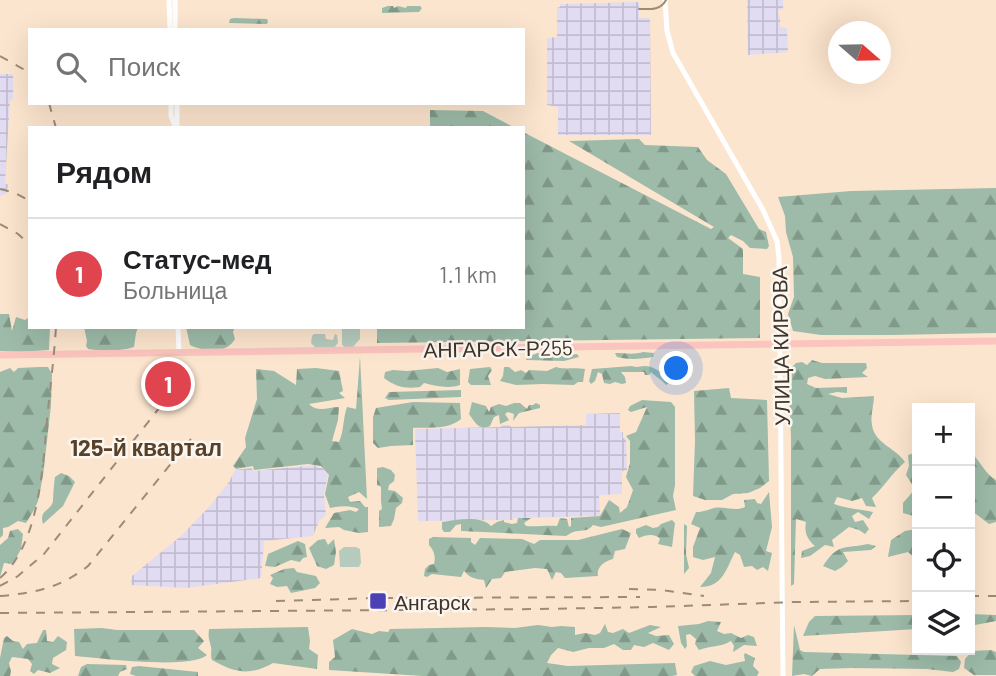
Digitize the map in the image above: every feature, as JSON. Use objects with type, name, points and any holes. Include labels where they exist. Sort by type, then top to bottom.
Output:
[{"type":"main road","name":"АНГАРСК-Р255","points":[[0,355],[996,341]]},
{"type":"street","points":[[169,0],[170,28]]},
{"type":"street","points":[[175,0],[176,28]]},
{"type":"street","name":"УЛИЦА КИРОВА","points":[[667,0],[669,44],[673,53],[763,210],[777,241],[783,676]]},
{"type":"street","points":[[171,105],[171,116],[176,126]]},
{"type":"street","points":[[177,105],[177,126]]},
{"type":"street","points":[[178,329],[179,352]]},
{"type":"shaded area","points":[[747,0],[783,0],[783,9],[778,10],[780,27],[787,28],[788,52],[748,55]]},
{"type":"shaded area","points":[[639,2],[639,18],[650,18],[651,135],[558,135],[558,107],[547,105],[547,38],[557,37],[557,8],[560,4]]},
{"type":"shaded area","points":[[0,74],[13,74],[13,99],[10,100],[5,183],[8,185],[6,194],[0,196]]},
{"type":"shaded area","points":[[620,413],[620,432],[623,432],[623,438],[626,438],[627,470],[622,471],[622,494],[599,495],[600,516],[418,521],[415,429],[586,425],[586,414]]},
{"type":"shaded area","points":[[314,465],[324,469],[328,475],[324,494],[326,515],[319,521],[313,536],[264,541],[261,578],[186,588],[131,585],[132,576],[181,536],[209,507],[235,470],[251,468],[254,471]]},
{"type":"green space","points":[[382,8],[422,8],[419,12],[382,13]]},
{"type":"green space","points":[[230,19],[268,21],[267,24],[229,23]]},
{"type":"green space","points":[[430,110],[483,111],[511,126],[430,126]]},
{"type":"green space","points":[[525,133],[711,229],[714,227],[569,141],[639,139],[645,145],[698,147],[707,160],[726,174],[759,229],[766,232],[769,246],[767,249],[750,248],[731,235],[728,238],[743,249],[743,274],[760,277],[760,338],[377,343],[377,329],[525,329]]},
{"type":"green space","points":[[996,188],[996,333],[821,335],[793,331],[788,314],[794,297],[793,257],[785,216],[778,197],[851,191]]},
{"type":"green space","points":[[0,314],[9,314],[12,331],[16,317],[28,318],[28,329],[50,329],[49,350],[0,351]]},
{"type":"green space","points":[[84,329],[137,329],[134,347],[123,350],[88,349]]},
{"type":"green space","points":[[186,329],[234,329],[235,339],[227,347],[215,350],[190,345]]},
{"type":"green space","points":[[342,329],[360,329],[360,339],[353,347],[342,345]]},
{"type":"green space","points":[[314,334],[325,334],[326,339],[333,340],[335,334],[338,343],[334,348],[316,348],[311,343]]},
{"type":"green space","points":[[538,353],[555,356],[577,354],[579,357],[564,361],[526,360]]},
{"type":"green space","points":[[615,353],[633,354],[654,353],[653,357],[626,359],[617,357]]},
{"type":"green space","points":[[360,357],[367,499],[359,492],[348,497],[350,502],[360,501],[368,507],[368,532],[359,533],[339,527],[325,528],[334,513],[350,510],[356,512],[359,509],[345,506],[330,508],[325,494],[329,475],[321,466],[308,464],[254,470],[253,466],[236,469],[233,466],[246,447],[245,438],[257,399],[256,369],[274,371],[296,385],[297,369],[339,371],[343,391],[339,393],[345,398],[309,404],[320,409],[339,407],[332,441],[339,442],[347,407],[356,409]]},
{"type":"green space","points":[[812,360],[822,363],[866,363],[867,368],[862,373],[868,377],[825,379],[815,376],[808,378],[807,384],[816,388],[847,387],[847,393],[828,394],[842,398],[874,396],[871,418],[874,431],[881,441],[905,462],[872,498],[876,507],[866,506],[862,498],[852,501],[837,497],[834,504],[873,512],[869,519],[858,512],[852,516],[855,522],[863,520],[869,529],[865,534],[849,527],[832,540],[834,547],[825,545],[810,556],[801,558],[802,551],[815,546],[807,535],[806,522],[796,519],[794,584],[791,586],[789,390],[792,367],[802,362],[807,365]]},
{"type":"green space","points":[[647,366],[662,372],[666,370],[672,381],[666,385],[651,372],[645,375],[644,372],[621,372],[626,383],[610,384],[604,383],[602,374],[598,372],[595,381],[591,384],[589,381],[592,369]]},
{"type":"green space","points":[[48,367],[52,374],[51,405],[38,501],[26,523],[18,521],[3,528],[0,538],[0,372],[10,368],[14,372],[18,368]]},
{"type":"green space","points":[[490,367],[492,370],[488,376],[491,385],[471,385],[468,382],[470,369]]},
{"type":"green space","points":[[504,367],[526,373],[529,370],[547,371],[556,367],[585,369],[583,382],[574,385],[516,385],[500,381]]},
{"type":"green space","points":[[438,368],[447,372],[460,369],[460,385],[446,387],[424,383],[420,387],[405,387],[384,378],[385,372],[393,370]]},
{"type":"green space","points":[[729,388],[731,398],[767,400],[769,481],[748,493],[733,494],[722,500],[705,500],[693,496],[694,391]]},
{"type":"green space","points":[[461,390],[461,397],[385,398],[389,392]]},
{"type":"green space","points":[[642,400],[671,402],[675,407],[673,496],[676,510],[601,527],[593,525],[566,536],[461,531],[461,524],[456,525],[450,532],[444,532],[442,529],[442,522],[461,519],[481,520],[491,526],[504,520],[517,523],[518,518],[531,518],[524,523],[526,526],[557,526],[560,518],[567,519],[569,527],[571,518],[600,516],[609,500],[619,507],[620,513],[627,507],[633,490],[626,477],[630,463],[630,441],[626,436],[636,432],[647,407],[631,412],[628,410]]},
{"type":"green space","points":[[413,402],[460,403],[461,419],[444,426],[413,428],[413,445],[378,448],[373,443],[373,417],[376,408]]},
{"type":"green space","points":[[472,402],[486,406],[489,412],[491,407],[499,404],[506,406],[520,403],[527,409],[529,405],[536,403],[540,408],[519,413],[513,421],[514,414],[508,412],[505,414],[509,420],[500,424],[499,415],[494,417],[490,426],[482,427],[477,425],[469,414]]},
{"type":"green space","points":[[912,454],[912,484],[906,475],[908,455]]},
{"type":"green space","points":[[975,457],[996,480],[996,522],[989,524],[976,514]]},
{"type":"green space","points":[[383,467],[395,475],[388,490],[395,491],[403,498],[396,508],[391,526],[379,527],[379,511],[382,509],[377,468]]},
{"type":"green space","points":[[61,473],[75,482],[63,506],[43,524],[43,514],[53,502],[55,477]]},
{"type":"green space","points":[[769,492],[772,527],[766,551],[772,553],[768,571],[763,567],[757,570],[752,566],[744,567],[740,555],[735,552],[719,580],[700,587],[711,573],[715,557],[703,560],[693,557],[693,547],[700,528],[691,524],[696,512],[714,508],[745,507],[744,500],[755,499],[761,504]]},
{"type":"green space","points":[[912,492],[912,516],[903,513],[903,503]]},
{"type":"green space","points":[[672,520],[675,523],[672,547],[658,544],[660,539],[656,536],[639,538],[636,533],[636,529],[646,525],[653,528]]},
{"type":"green space","points":[[684,524],[687,526],[686,554],[689,568],[684,574]]},
{"type":"green space","points":[[18,529],[23,534],[21,549],[13,564],[4,563],[0,577],[0,545],[8,538],[10,531]]},
{"type":"green space","points":[[622,529],[631,533],[625,549],[615,551],[613,559],[600,567],[598,576],[565,578],[556,572],[552,580],[547,569],[535,568],[505,572],[501,578],[492,579],[486,588],[484,580],[473,578],[464,571],[461,577],[432,574],[424,576],[425,569],[434,564],[434,554],[429,545],[429,539],[433,537],[471,538],[475,545],[480,538],[522,539],[534,544],[540,540],[578,540]]},
{"type":"green space","points":[[912,530],[912,556],[908,552],[888,557],[891,540]]},
{"type":"green space","points":[[325,539],[328,545],[334,539],[336,552],[334,565],[326,569],[317,566],[309,548],[318,540]]},
{"type":"green space","points":[[298,541],[305,544],[307,557],[300,562],[291,560],[275,567],[265,566],[268,554]]},
{"type":"green space","points":[[868,544],[876,546],[871,550],[843,552],[848,561],[835,571],[823,566],[838,550]]},
{"type":"green space","points":[[344,547],[360,549],[359,567],[340,567],[339,551]]},
{"type":"green space","points":[[294,568],[297,572],[316,576],[320,583],[315,588],[291,593],[287,586],[277,587],[270,584],[273,578],[270,575]]},
{"type":"green space","points":[[975,614],[996,615],[996,621],[975,625]]},
{"type":"green space","points":[[912,615],[912,629],[803,636],[815,616]]},
{"type":"green space","points":[[708,621],[721,622],[717,631],[724,634],[731,633],[741,638],[748,635],[754,637],[757,646],[744,645],[733,652],[731,641],[699,650],[695,644],[696,639],[690,634],[686,635],[685,649],[678,626]]},
{"type":"green space","points":[[605,624],[608,632],[613,633],[623,629],[629,633],[650,625],[661,627],[648,633],[656,636],[669,635],[674,644],[669,650],[653,643],[644,647],[634,645],[631,650],[623,650],[614,644],[573,652],[558,648],[547,663],[568,666],[675,663],[677,675],[423,676],[329,670],[329,662],[335,657],[333,640],[352,629],[372,634],[379,631],[388,632],[390,629],[515,628],[538,625],[575,627],[575,635],[595,635],[600,633]]},
{"type":"green space","points":[[794,625],[800,650],[804,652],[957,656],[961,662],[959,669],[953,672],[852,668],[820,669],[812,676],[792,676]]},
{"type":"green space","points":[[308,627],[309,649],[318,655],[317,669],[273,663],[257,670],[242,671],[228,668],[211,657],[209,629]]},
{"type":"green space","points":[[74,629],[194,630],[204,641],[198,648],[207,655],[183,662],[123,661],[75,656]]},
{"type":"green space","points":[[43,630],[46,630],[47,641],[53,642],[58,636],[67,642],[66,650],[53,658],[52,664],[60,668],[50,673],[38,670],[34,674],[30,671],[32,664],[28,659],[12,657],[9,663],[10,676],[0,676],[4,638],[7,636],[19,642],[23,649],[27,644],[37,643]]},
{"type":"green space","points":[[975,651],[996,652],[996,675],[974,675],[964,668],[965,659],[968,655],[975,655]]},
{"type":"green space","points":[[745,653],[755,658],[753,666],[759,672],[757,676],[695,676],[691,672],[694,666],[710,661],[726,665],[745,661]]},
{"type":"green space","points":[[87,664],[126,665],[127,669],[118,676],[78,676],[81,667]]},
{"type":"green space","points":[[132,667],[198,672],[198,676],[130,674]]},
{"type":"tram line","points":[[639,9],[657,8],[666,0]]},
{"type":"railway","points":[[0,56],[28,74]]},
{"type":"railway","points":[[50,105],[55,126]]},
{"type":"railway","points":[[0,189],[28,200]]},
{"type":"railway","points":[[0,224],[28,243]]},
{"type":"railway","points":[[0,578],[13,564],[23,546],[37,504],[56,329]]},
{"type":"railway","points":[[0,586],[18,576],[44,554],[175,388]]},
{"type":"railway","points":[[0,596],[47,588],[67,580],[88,566],[191,439]]},
{"type":"railway","points":[[629,589],[704,596]]},
{"type":"railway","points":[[975,596],[996,596]]},
{"type":"railway","points":[[276,601],[640,597]]},
{"type":"railway","points":[[0,613],[540,609],[912,601]]},
{"type":"place","name":"Статус-мед","points":[[168,384]]},
{"type":"place","name":"Ангарск","points":[[378,601]]},
{"type":"district","name":"125-й квартал","points":[[146,447]]}]
